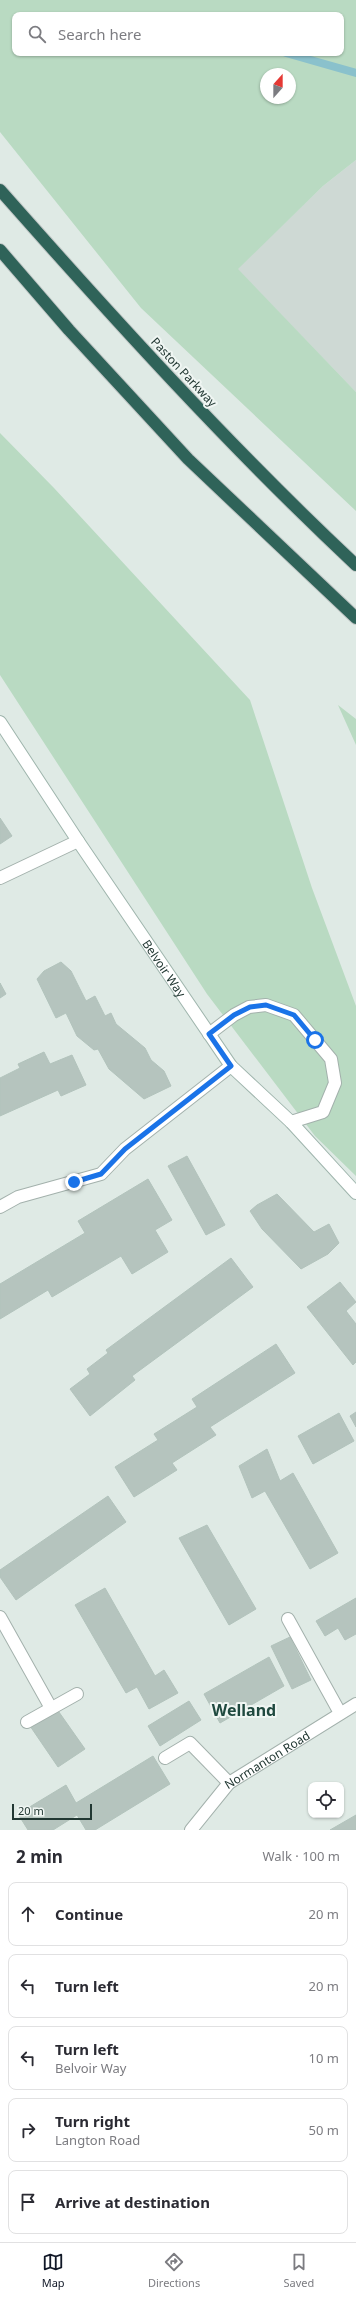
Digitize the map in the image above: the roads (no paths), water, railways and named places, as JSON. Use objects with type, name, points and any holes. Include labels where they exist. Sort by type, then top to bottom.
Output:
[{"type":"highway","name":"Paston Parkway","points":[[0,190],[100,303],[219,430],[356,565]]},
{"type":"highway","points":[[0,250],[69,330],[188,459],[356,618]]},
{"type":"street","name":"Belvoir Way","points":[[0,722],[78,841],[231,1066],[291,1122],[356,1193]]},
{"type":"street","points":[[0,878],[78,841]]},
{"type":"street","points":[[209,1034],[234,1015],[250,1007],[266,1005],[294,1015],[331,1059],[336,1083],[323,1112],[291,1122]]},
{"type":"street","points":[[0,1206],[18,1196],[101,1174],[125,1149],[231,1066]]},
{"type":"street","points":[[0,1617],[51,1708]]},
{"type":"street","points":[[288,1619],[340,1713]]},
{"type":"street","points":[[27,1722],[77,1694]]},
{"type":"street","name":"Normanton Road","points":[[191,1830],[229,1783],[356,1704]]},
{"type":"street","points":[[165,1758],[190,1743],[229,1783]]},
{"type":"waterway","points":[[296,56],[356,73]]},
{"type":"district","name":"Welland","points":[[244,1710]]}]
